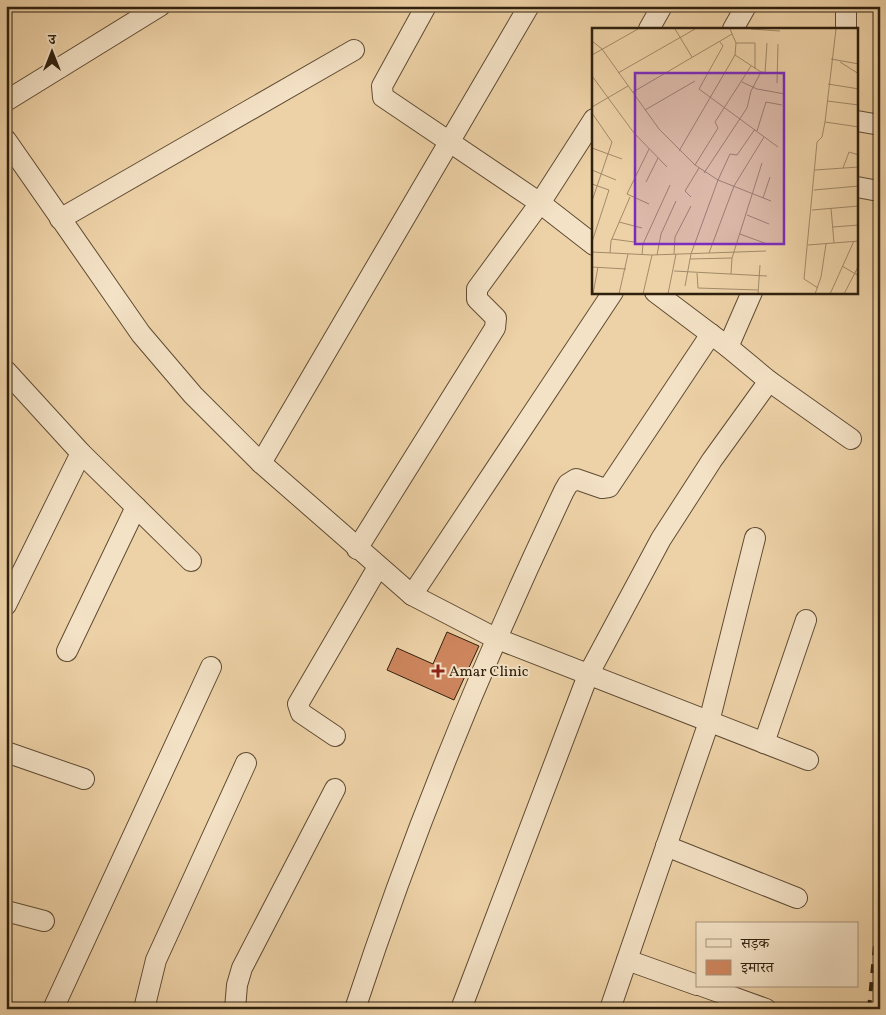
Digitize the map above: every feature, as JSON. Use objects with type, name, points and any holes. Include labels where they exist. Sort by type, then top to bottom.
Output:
[{"type":"street","points":[[6,101],[160,6]]},
{"type":"street","points":[[426,6],[381,89],[383,97],[540,204],[592,243]]},
{"type":"street","points":[[261,463],[529,6]]},
{"type":"street","points":[[650,28],[662,6]]},
{"type":"street","points":[[734,28],[746,6]]},
{"type":"street","points":[[846,6],[846,28]]},
{"type":"street","points":[[60,219],[354,50]]},
{"type":"street","points":[[858,121],[880,125]]},
{"type":"street","points":[[357,549],[495,328],[496,318],[478,298],[478,289],[540,204],[592,122]]},
{"type":"street","points":[[6,140],[33,176],[60,219],[141,334],[193,395],[261,463],[357,549],[412,595],[495,638],[808,760]]},
{"type":"street","points":[[412,595],[612,294]]},
{"type":"street","points":[[658,294],[728,347],[769,381],[851,439]]},
{"type":"street","points":[[728,347],[751,294]]},
{"type":"street","points":[[355,1009],[378,939],[495,638],[568,484],[576,479],[602,488],[609,487],[711,334]]},
{"type":"street","points":[[6,371],[81,453],[191,561]]},
{"type":"street","points":[[461,1009],[588,675],[661,539],[712,460],[769,381]]},
{"type":"street","points":[[6,605],[81,453]]},
{"type":"street","points":[[67,651],[136,507]]},
{"type":"street","points":[[610,1009],[709,722],[755,538]]},
{"type":"street","points":[[335,736],[301,713],[297,707],[298,701],[378,567]]},
{"type":"street","points":[[764,743],[806,620]]},
{"type":"street","points":[[53,1009],[211,667]]},
{"type":"street","points":[[6,752],[84,779]]},
{"type":"street","points":[[144,1009],[156,960],[246,763]]},
{"type":"street","points":[[234,1009],[237,985],[242,968],[335,789]]},
{"type":"street","points":[[666,846],[797,898]]},
{"type":"street","points":[[6,912],[44,921]]},
{"type":"street","points":[[627,960],[696,985]]},
{"type":"street","points":[[708,988],[766,1009]]},
{"type":"building","points":[[447,632],[479,646],[454,700],[387,670],[397,648],[433,664]]},
{"type":"railway","points":[[869,1009],[880,892]]},
{"type":"place","name":"Amar Clinic","points":[[438,671]]}]
